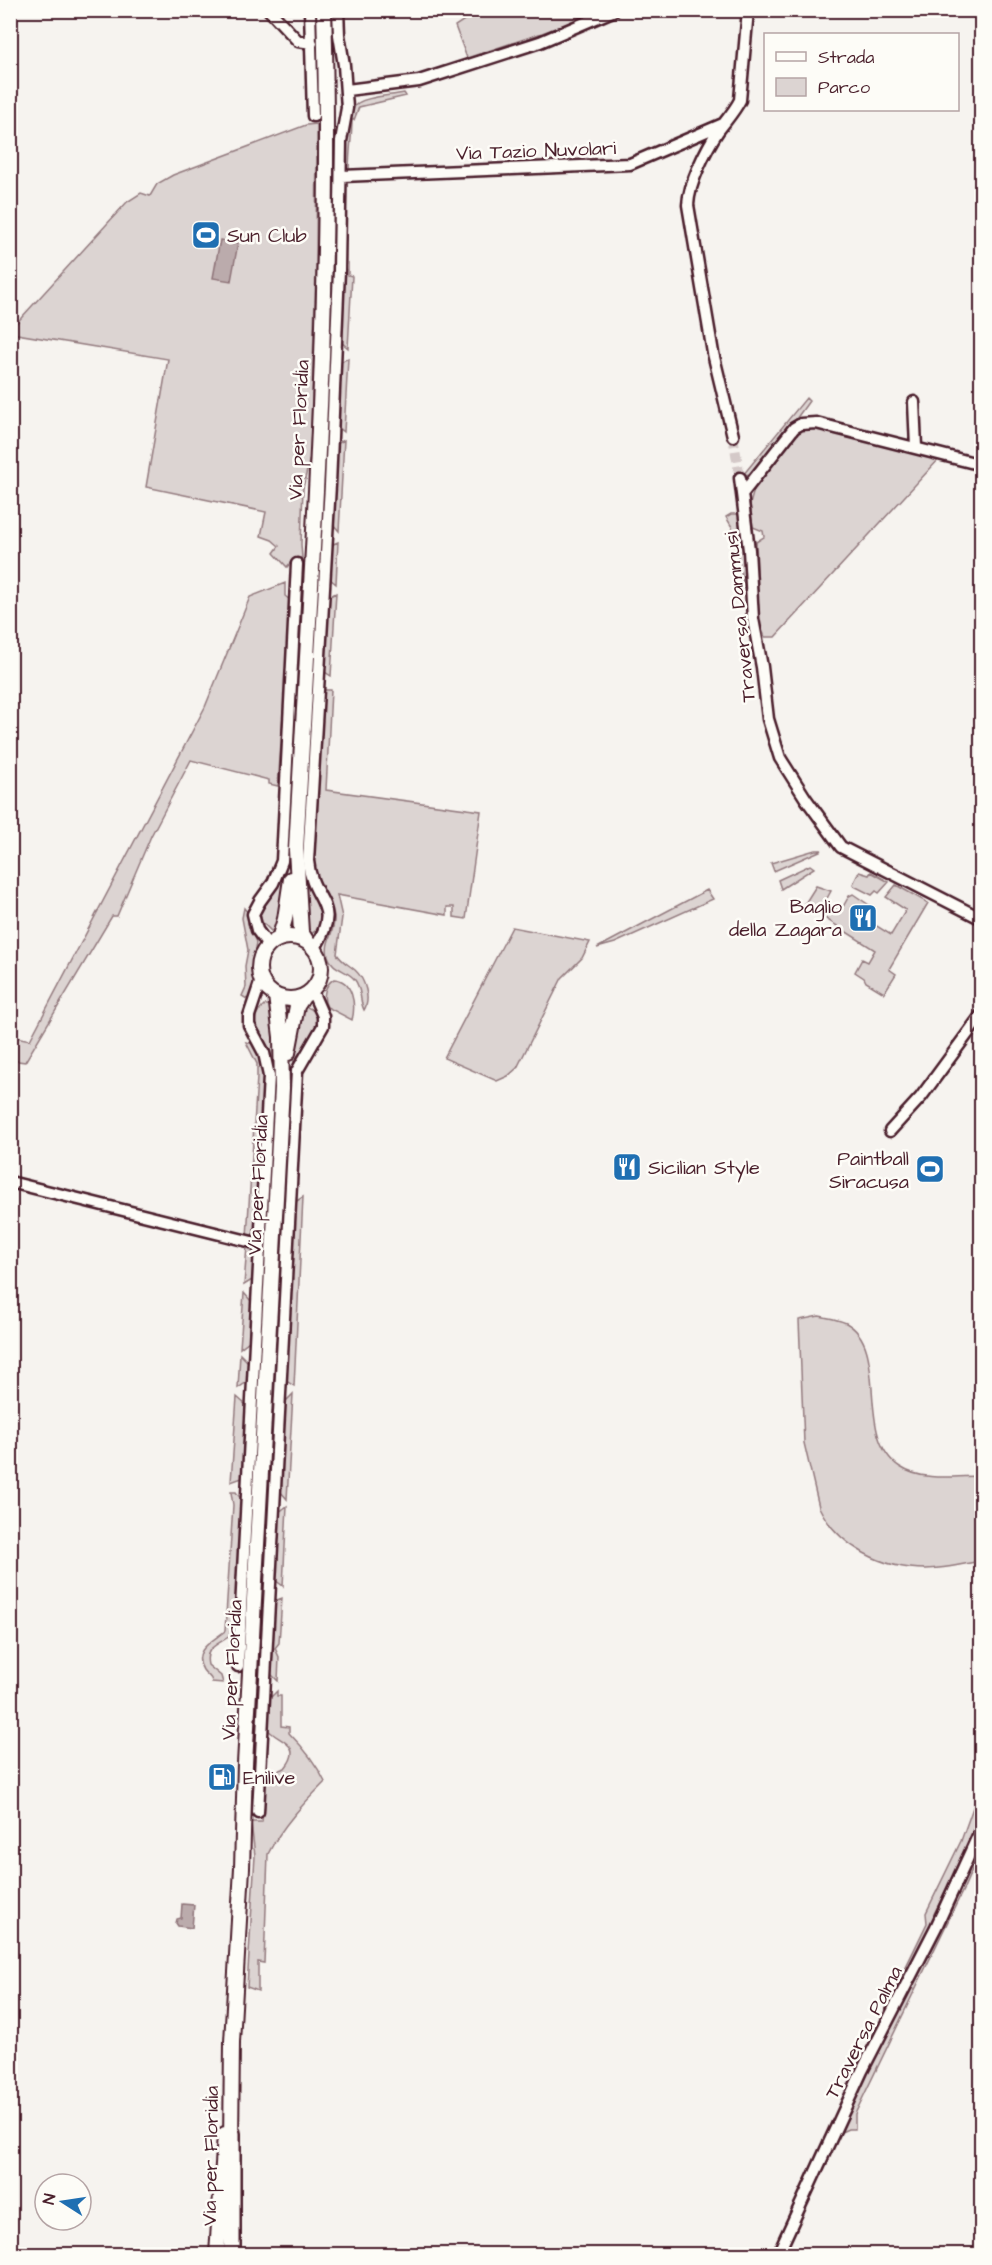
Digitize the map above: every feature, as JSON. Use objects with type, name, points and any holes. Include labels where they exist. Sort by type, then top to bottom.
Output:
[{"type":"highway","points":[[230,2254],[231,2133]]},
{"type":"main road","name":"Via per Floridia","points":[[296,850],[325,268],[324,10]]},
{"type":"main road","points":[[296,850],[285,919],[274,942],[260,959],[259,970],[261,980],[275,995],[289,1000],[308,994]]},
{"type":"main road","points":[[282,1088],[297,1006],[319,981],[322,970],[320,958],[301,932],[296,850]]},
{"type":"main road","points":[[274,942],[295,937],[310,944]]},
{"type":"main road","points":[[275,995],[281,1037],[282,1088]]},
{"type":"main road","name":"Via per Floridia","points":[[231,2133],[232,2042],[282,1088]]},
{"type":"main road","points":[[217,2254],[232,2042]]},
{"type":"street","points":[[269,10],[298,41],[312,43]]},
{"type":"street","points":[[310,10],[313,116]]},
{"type":"street","points":[[310,944],[323,934],[328,917],[327,910],[312,883],[308,861],[330,473],[342,176],[341,141],[347,108],[338,10]]},
{"type":"street","points":[[347,90],[419,81],[540,42],[615,10]]},
{"type":"street","points":[[733,436],[713,353],[688,205],[691,188],[716,134],[729,119],[740,100],[748,10]]},
{"type":"street","name":"Via Tazio Nuvolari","points":[[342,176],[630,164],[723,124]]},
{"type":"street","points":[[914,402],[916,447]]},
{"type":"street","points":[[743,493],[794,428],[801,424],[816,423],[981,465]]},
{"type":"street","name":"Traversa Dammusi","points":[[740,478],[749,550],[753,619],[768,719],[780,758],[841,847],[981,919]]},
{"type":"street","points":[[274,942],[258,930],[254,914],[273,883],[282,861],[297,564]]},
{"type":"street","points":[[238,1666],[269,1076],[264,1053],[249,1025],[249,1016],[261,980]]},
{"type":"street","points":[[258,1812],[297,1071],[323,1026],[323,1016],[308,994]]},
{"type":"street","points":[[252,1008],[275,995]]},
{"type":"street","points":[[890,1131],[921,1097],[981,1014]]},
{"type":"street","points":[[10,1182],[260,1244]]},
{"type":"street","name":"Traversa Palma","points":[[778,2254],[862,2071],[936,1927],[981,1827]]},
{"type":"green space","points":[[478,11],[594,11],[542,33],[467,58],[455,26]]},
{"type":"green space","points":[[404,93],[406,96],[359,107],[352,120],[349,172],[347,171],[345,156],[348,124],[354,108],[358,103],[368,99]]},
{"type":"green space","name":"Sun Club","points":[[317,124],[316,267],[310,457],[303,488],[302,558],[291,562],[287,567],[274,553],[279,546],[272,540],[261,536],[266,512],[146,487],[168,359],[11,333],[11,329],[127,202],[141,193],[150,196],[157,184],[173,175],[306,125]]},
{"type":"green space","points":[[348,263],[348,275],[352,276],[348,348],[340,341],[343,266]]},
{"type":"green space","points":[[348,358],[344,432],[336,425],[339,363]]},
{"type":"green space","points":[[806,398],[809,401],[771,454],[751,474],[743,475]]},
{"type":"green space","points":[[810,427],[940,458],[775,637],[765,637],[759,622],[756,542],[764,537],[763,531],[753,527],[750,504],[755,486],[792,436]]},
{"type":"green space","points":[[344,440],[339,531],[332,523],[335,445]]},
{"type":"green space","points":[[731,514],[742,514],[746,586],[744,589],[732,527],[726,517]]},
{"type":"green space","points":[[338,542],[336,584],[329,578],[331,545]]},
{"type":"green space","points":[[285,583],[285,596],[291,601],[278,786],[269,784],[269,780],[191,760],[151,836],[117,916],[112,916],[25,1062],[11,1060],[11,1036],[30,1040],[205,707],[250,597]]},
{"type":"green space","points":[[336,593],[331,676],[325,672],[328,597]]},
{"type":"green space","points":[[325,690],[331,690],[326,790],[481,811],[466,919],[454,917],[454,907],[447,907],[447,915],[337,895],[342,917],[337,954],[362,978],[367,995],[364,1010],[359,987],[355,980],[336,967],[328,956],[334,916],[319,887],[313,865]]},
{"type":"green space","points":[[822,850],[774,871],[771,863]]},
{"type":"green space","points":[[287,862],[278,927],[271,931],[262,922],[260,913],[262,905],[276,886]]},
{"type":"green space","points":[[810,865],[814,868],[781,889],[778,880]]},
{"type":"green space","points":[[303,866],[307,885],[323,914],[319,928],[311,934],[307,932]]},
{"type":"green space","points":[[859,872],[869,875],[871,872],[889,882],[879,893],[876,891],[872,895],[854,886]]},
{"type":"green space","points":[[896,885],[928,903],[889,969],[896,974],[884,993],[855,972],[862,959],[868,962],[875,950],[804,905],[816,886],[831,891],[825,902],[840,912],[849,896],[853,894],[869,905],[864,917],[891,935],[906,910],[886,897]]},
{"type":"green space","points":[[707,890],[713,899],[615,943],[597,948]]},
{"type":"green space","points":[[244,908],[248,913],[248,924],[256,942],[252,970],[255,988],[250,1001],[242,996],[246,987],[245,966],[248,950],[242,918]]},
{"type":"green space","points":[[512,927],[590,942],[582,958],[562,978],[517,1068],[508,1076],[497,1081],[444,1058]]},
{"type":"green space","points":[[334,979],[345,984],[352,994],[354,1007],[352,1020],[327,1007],[325,992]]},
{"type":"green space","points":[[265,1005],[270,1005],[274,1009],[275,1063],[272,1063],[267,1046],[254,1024],[257,1013]]},
{"type":"green space","points":[[306,1007],[315,1014],[318,1026],[297,1057],[292,1072],[301,1013]]},
{"type":"green space","points":[[246,1042],[254,1044],[259,1050],[264,1079],[255,1233],[247,1237],[257,1064]]},
{"type":"green space","points":[[303,1197],[294,1386],[285,1380],[295,1202]]},
{"type":"green space","points":[[247,1246],[254,1254],[252,1280],[244,1285]]},
{"type":"green space","points":[[244,1293],[251,1301],[249,1341],[240,1348]]},
{"type":"green space","points":[[819,1316],[846,1323],[859,1335],[867,1351],[878,1435],[886,1453],[900,1467],[919,1475],[981,1476],[981,1561],[933,1569],[894,1565],[864,1553],[850,1544],[827,1521],[819,1507],[804,1443],[799,1320]]},
{"type":"green space","points":[[240,1354],[248,1362],[247,1382],[238,1388]]},
{"type":"green space","points":[[293,1394],[287,1499],[280,1491],[284,1403]]},
{"type":"green space","points":[[237,1397],[246,1405],[242,1478],[231,1482]]},
{"type":"green space","points":[[231,1492],[236,1492],[241,1499],[234,1625],[230,1636],[210,1650],[207,1659],[208,1665],[221,1676],[223,1683],[212,1682],[203,1670],[200,1657],[205,1647],[225,1631],[233,1505]]},
{"type":"green space","points":[[287,1506],[283,1586],[275,1580],[278,1513]]},
{"type":"green space","points":[[282,1598],[279,1643],[275,1648],[279,1657],[278,1681],[270,1673],[274,1601]]},
{"type":"green space","points":[[277,1691],[277,1696],[281,1696],[281,1726],[289,1727],[289,1733],[318,1768],[325,1782],[286,1825],[268,1854],[264,1963],[258,1962],[258,1991],[247,1987],[255,1856],[251,1822],[262,1822],[267,1774],[285,1768],[292,1753],[286,1743],[267,1728],[268,1700]]},
{"type":"green space","points":[[981,1785],[979,1823],[934,1914],[933,1925],[856,2070],[927,1923],[926,1913],[961,1841]]},
{"type":"green space","points":[[981,1836],[981,1849],[964,1888],[855,2114],[855,2129],[839,2133],[866,2071]]},
{"type":"shaded area","points":[[220,240],[238,243],[231,281],[213,278]]},
{"type":"shaded area","points":[[182,1904],[194,1905],[192,1928],[178,1926],[176,1923],[177,1919],[181,1918]]},
{"type":"tunnel","points":[[733,436],[740,478]]},
{"type":"place","name":"Sun Club","points":[[206,235]]},
{"type":"place","name":"Baglio della Zagara","points":[[863,918]]},
{"type":"place","name":"Sicilian Style","points":[[627,1167]]},
{"type":"place","name":"Paintball Siracusa","points":[[930,1169]]},
{"type":"place","name":"Enilive","points":[[222,1777]]}]
